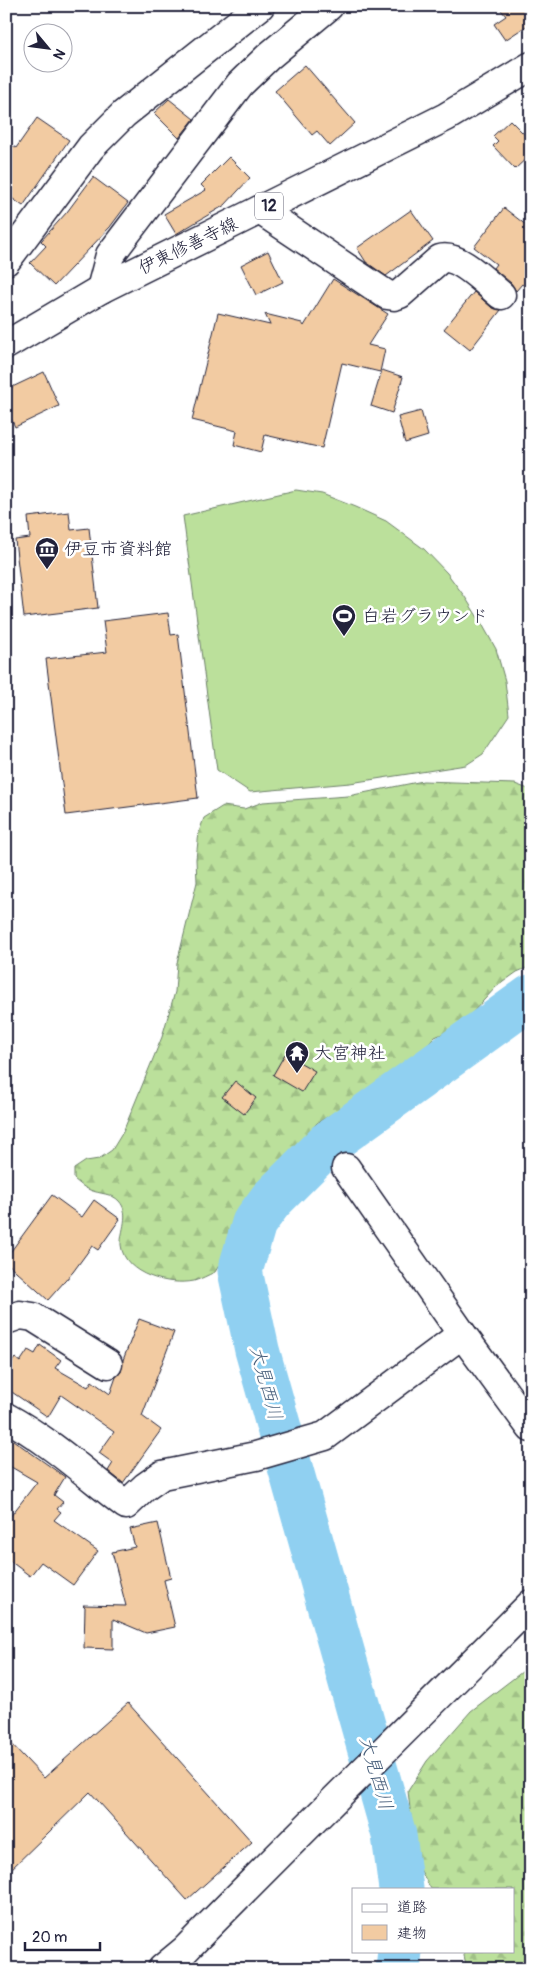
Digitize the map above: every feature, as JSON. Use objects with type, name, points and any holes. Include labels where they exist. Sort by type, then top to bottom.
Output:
[{"type":"street","points":[[6,261],[91,146],[124,114],[260,6]]},
{"type":"street","points":[[101,289],[110,255],[240,84],[269,56],[329,6]]},
{"type":"street","name":"伊東修善寺線","points":[[6,345],[101,289],[446,118],[531,66]]},
{"type":"street","points":[[260,210],[387,295],[394,296],[400,294],[440,259],[446,257],[459,261],[501,295]]},
{"type":"street","points":[[346,1168],[462,1334],[531,1428]]},
{"type":"street","points":[[6,1320],[20,1315],[33,1316],[108,1364]]},
{"type":"street","points":[[6,1417],[65,1457],[126,1505],[162,1475],[256,1456],[314,1441],[325,1436],[462,1334]]},
{"type":"street","points":[[172,1966],[185,1950],[325,1807],[411,1725],[531,1604]]},
{"type":"green space","name":"白岩グラウンド","points":[[296,490],[322,494],[386,521],[424,549],[447,573],[465,597],[496,649],[505,681],[509,715],[483,754],[466,765],[350,783],[250,792],[217,770],[183,516]]},
{"type":"green space","points":[[423,781],[515,784],[531,790],[531,966],[517,972],[496,987],[460,1026],[435,1037],[395,1081],[365,1094],[317,1123],[281,1162],[249,1202],[231,1235],[226,1254],[215,1272],[194,1281],[173,1282],[161,1280],[139,1271],[130,1264],[124,1255],[121,1245],[125,1217],[119,1201],[113,1196],[88,1189],[82,1185],[74,1179],[74,1169],[86,1161],[99,1159],[112,1150],[123,1132],[162,1037],[175,992],[177,963],[197,882],[196,859],[199,832],[204,818],[223,806],[244,809],[263,802],[348,796]]},
{"type":"green space","points":[[531,1665],[531,1969],[467,1969],[463,1952],[514,1952],[514,1888],[430,1888],[416,1862],[408,1791],[427,1761],[471,1711]]},
{"type":"building","points":[[498,6],[531,6],[531,23],[505,40],[494,24],[506,16]]},
{"type":"building","points":[[305,65],[355,123],[330,146],[317,131],[312,135],[275,91]]},
{"type":"building","points":[[169,99],[194,119],[179,138],[154,113]]},
{"type":"building","points":[[37,118],[69,140],[23,206],[6,194],[6,142],[16,148]]},
{"type":"building","points":[[510,120],[531,141],[531,154],[515,169],[493,146],[498,141],[493,136]]},
{"type":"building","points":[[229,157],[250,178],[225,205],[176,234],[164,214],[206,190],[201,185]]},
{"type":"building","points":[[93,177],[128,203],[110,227],[54,286],[30,263],[46,246],[41,241],[67,212]]},
{"type":"building","points":[[504,208],[531,229],[531,291],[522,284],[516,291],[511,283],[493,268],[496,264],[474,247]]},
{"type":"building","points":[[411,210],[433,241],[386,276],[366,262],[357,248]]},
{"type":"building","points":[[268,251],[283,282],[256,295],[241,265]]},
{"type":"building","points":[[333,279],[388,314],[368,345],[385,349],[380,372],[342,363],[322,448],[265,435],[261,452],[234,445],[237,431],[192,420],[218,313],[270,325],[265,314],[302,323],[304,326]]},
{"type":"building","points":[[474,292],[491,307],[501,310],[470,350],[444,329]]},
{"type":"building","points":[[382,370],[403,377],[392,413],[371,406]]},
{"type":"building","points":[[44,372],[59,406],[15,427],[6,408],[6,390]]},
{"type":"building","points":[[421,411],[428,436],[405,443],[398,417]]},
{"type":"building","points":[[69,512],[71,530],[89,528],[98,608],[24,617],[15,540],[30,538],[28,517]]},
{"type":"building","points":[[168,613],[171,635],[178,634],[198,798],[66,815],[46,659],[107,652],[103,621]]},
{"type":"building","points":[[285,1054],[315,1071],[302,1092],[273,1075]]},
{"type":"building","points":[[235,1081],[256,1098],[244,1114],[222,1097]]},
{"type":"building","points":[[52,1195],[82,1217],[94,1200],[120,1219],[98,1250],[92,1246],[73,1272],[48,1300],[6,1262],[6,1258]]},
{"type":"building","points":[[139,1319],[174,1332],[142,1416],[161,1430],[123,1483],[108,1471],[113,1463],[99,1453],[114,1432],[61,1395],[48,1417],[6,1388],[6,1370],[15,1358],[20,1362],[28,1350],[35,1354],[40,1345],[61,1360],[55,1368],[88,1387],[92,1381],[110,1394],[116,1377],[121,1372],[123,1360]]},
{"type":"building","points":[[6,1435],[65,1477],[54,1495],[63,1502],[57,1509],[61,1512],[54,1520],[98,1551],[73,1585],[41,1562],[30,1576],[6,1558],[6,1522],[37,1482],[6,1464]]},
{"type":"building","points":[[158,1523],[171,1578],[164,1580],[175,1627],[146,1633],[113,1619],[113,1649],[84,1648],[85,1607],[83,1605],[126,1606],[112,1552],[135,1547],[130,1529]]},
{"type":"building","points":[[128,1703],[252,1842],[187,1900],[90,1792],[6,1874],[6,1738],[44,1778]]},
{"type":"waterway","name":"大見西川","points":[[401,1888],[394,1835],[257,1350],[240,1271],[254,1223],[271,1200],[327,1144],[531,997]]},
{"type":"waterway","name":"大見西川","points":[[398,1969],[400,1952]]},
{"type":"place","name":"伊豆市資料館","points":[[47,570]]},
{"type":"place","name":"白岩グラウンド","points":[[344,637]]},
{"type":"place","name":"大宮神社","points":[[297,1074]]}]
